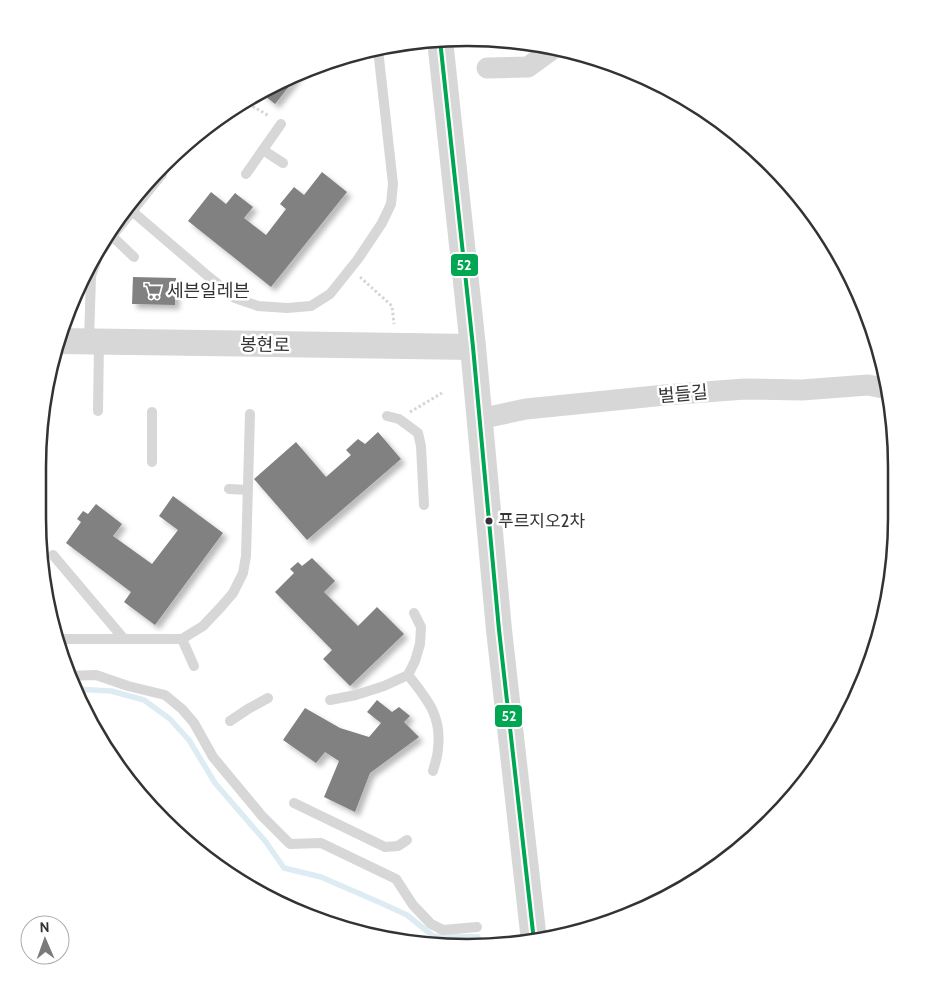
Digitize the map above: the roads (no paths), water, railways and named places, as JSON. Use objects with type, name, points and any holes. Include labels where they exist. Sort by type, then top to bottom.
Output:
[{"type":"street","points":[[441,47],[473,347],[498,630],[533,933]]},
{"type":"street","points":[[487,68],[528,67],[546,54]]},
{"type":"street","name":"봉현로","points":[[66,342],[473,347]]},
{"type":"street","name":"벌들길","points":[[479,419],[526,409],[665,395],[745,389],[802,390],[868,385],[880,387]]},
{"type":"lane","points":[[133,211],[235,298],[258,306],[287,308],[311,306],[330,294],[358,259],[382,223],[391,204],[393,184],[379,56]]},
{"type":"lane","points":[[246,174],[281,124]]},
{"type":"lane","points":[[263,150],[283,163]]},
{"type":"lane","points":[[114,238],[134,257]]},
{"type":"lane","points":[[91,279],[98,411]]},
{"type":"lane","points":[[152,412],[152,462]]},
{"type":"lane","points":[[64,638],[182,639],[203,626],[233,593],[243,573],[246,556],[250,414]]},
{"type":"lane","points":[[387,416],[399,418],[418,433],[421,446],[424,505]]},
{"type":"lane","points":[[229,489],[248,490]]},
{"type":"lane","points":[[53,555],[124,639]]},
{"type":"lane","points":[[330,700],[356,695],[384,686],[408,675],[416,661],[420,644],[421,627],[414,613]]},
{"type":"lane","points":[[182,639],[194,666]]},
{"type":"lane","points":[[408,675],[422,692],[434,712],[438,730],[438,749],[433,771]]},
{"type":"lane","points":[[77,676],[96,676],[165,695],[194,722],[213,757],[262,816],[290,844],[321,843],[396,879],[413,905],[431,924],[443,930],[477,927]]},
{"type":"lane","points":[[230,721],[268,698]]},
{"type":"lane","points":[[294,803],[385,847],[398,846],[407,840]]},
{"type":"waterway","points":[[83,689],[111,691],[144,700],[170,719],[189,740],[215,783],[266,842],[284,868],[321,877],[381,903],[407,915],[433,936],[478,937]]},
{"type":"place","name":"세븐일레븐","points":[[153,291]]},
{"type":"place","name":"푸르지오2차","points":[[489,521]]}]
